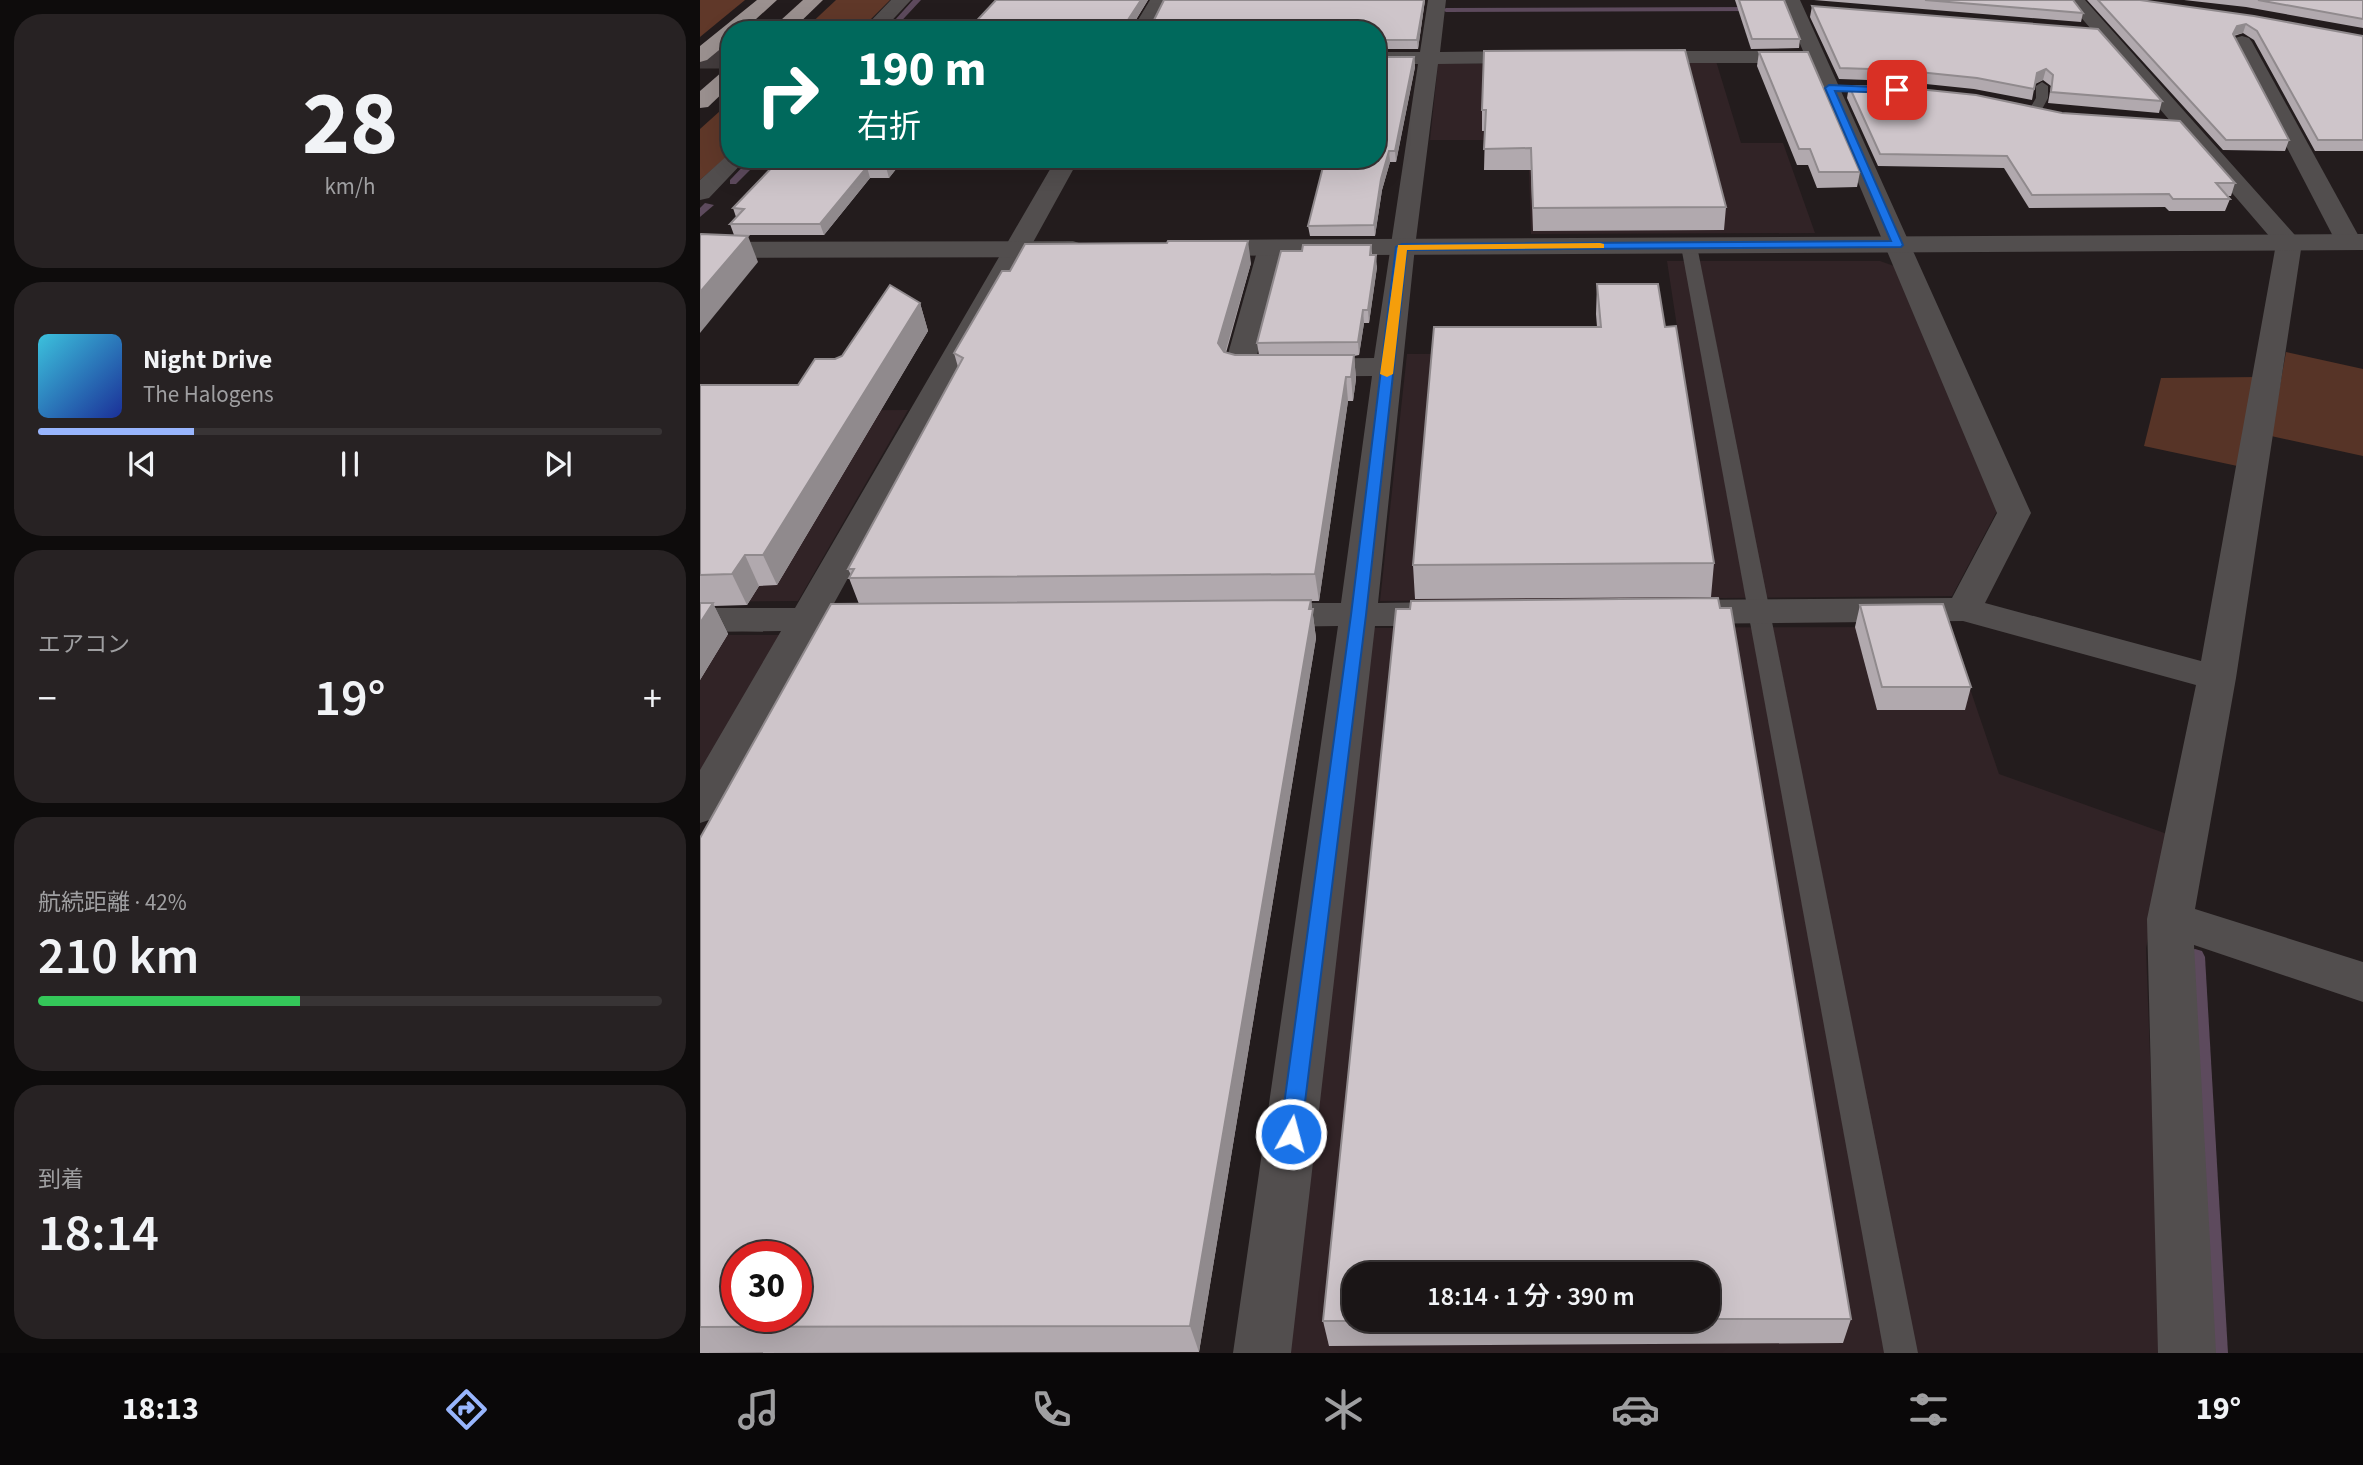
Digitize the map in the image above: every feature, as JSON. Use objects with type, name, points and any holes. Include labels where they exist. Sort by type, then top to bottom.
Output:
[{"type":"highway","points":[[743,21],[768,0]]},
{"type":"highway","points":[[790,21],[814,0]]},
{"type":"highway","points":[[700,56],[721,39]]},
{"type":"highway","points":[[700,102],[721,83]]},
{"type":"street","points":[[881,21],[902,0]]},
{"type":"street","points":[[1147,21],[1159,0]]},
{"type":"street","points":[[1262,1353],[1358,615],[1402,247],[1437,0]]},
{"type":"street","points":[[1802,6],[1816,57],[1843,88],[1897,245],[2014,513],[1964,609]]},
{"type":"street","points":[[2085,21],[2172,123],[2289,243]]},
{"type":"street","points":[[1173,248],[2356,242],[2242,42]]},
{"type":"street","points":[[1386,58],[1552,57]]},
{"type":"street","points":[[1621,57],[1816,57]]},
{"type":"street","points":[[2012,106],[2059,115]]},
{"type":"street","points":[[700,193],[726,168]]},
{"type":"street","points":[[700,807],[1063,168]]},
{"type":"street","points":[[2187,1353],[2170,919],[2217,678],[2289,243]]},
{"type":"street","points":[[700,250],[1092,248]]},
{"type":"street","points":[[1271,248],[1239,368],[1387,367]]},
{"type":"street","points":[[1649,612],[1964,609],[2217,678]]},
{"type":"street","points":[[1234,616],[1483,614]]},
{"type":"street","points":[[700,620],[903,619]]},
{"type":"street","points":[[2170,919],[2363,982]]},
{"type":"lane","points":[[2035,110],[2042,98],[2042,86]]},
{"type":"lane","points":[[1689,246],[1901,1353]]},
{"type":"shaded area","points":[[700,0],[745,0],[700,37]]},
{"type":"shaded area","points":[[836,0],[890,0],[869,21],[814,21]]},
{"type":"shaded area","points":[[1716,61],[1741,143],[1783,143],[1815,233],[1531,234],[1528,140],[1430,140],[1438,64]]},
{"type":"shaded area","points":[[721,110],[721,162],[700,180],[700,129]]},
{"type":"shaded area","points":[[1667,261],[1880,261],[1894,266],[1997,511],[1952,596],[1380,601],[1407,354],[1681,353]]},
{"type":"shaded area","points":[[2286,352],[2363,369],[2363,456],[2271,436]]},
{"type":"shaded area","points":[[2259,377],[2242,467],[2144,446],[2161,378]]},
{"type":"shaded area","points":[[908,410],[798,601],[700,602],[700,411]]},
{"type":"shaded area","points":[[1949,627],[1999,774],[2170,835],[2146,948],[2161,1353],[1283,1353],[1371,628]]},
{"type":"shaded area","points":[[700,635],[784,635],[700,778]]},
{"type":"building","points":[[996,0],[1141,0],[1128,21],[976,21]]},
{"type":"building","points":[[1164,0],[1424,0],[1417,40],[1386,40],[1386,21],[1154,21]]},
{"type":"building","points":[[1739,0],[1784,0],[1800,39],[1752,39]]},
{"type":"building","points":[[1925,0],[2073,0],[2083,13]]},
{"type":"building","points":[[2098,0],[2140,0],[2254,16],[2363,36],[2363,140],[2318,140],[2257,31],[2246,24],[2237,26],[2233,34],[2289,140],[2226,140]]},
{"type":"building","points":[[2258,0],[2363,0],[2363,19]]},
{"type":"building","points":[[1812,6],[2098,29],[2162,101],[2051,92],[2053,75],[2046,69],[2037,73],[2034,89],[1977,78],[1899,70],[1840,68]]},
{"type":"building","points":[[1685,50],[1726,207],[1533,208],[1531,148],[1484,149],[1484,51]]},
{"type":"building","points":[[1759,52],[1808,52],[1860,172],[1819,172],[1810,149],[1799,149]]},
{"type":"building","points":[[1386,57],[1414,57],[1395,151],[1389,151],[1386,162]]},
{"type":"building","points":[[1849,86],[1899,87],[1976,95],[2062,113],[2180,121],[2235,183],[2216,183],[2230,199],[2173,199],[2169,194],[2032,195],[2007,156],[1880,154]]},
{"type":"building","points":[[771,168],[866,168],[820,224],[730,224],[744,209],[733,208]]},
{"type":"building","points":[[1323,168],[1384,168],[1374,225],[1308,226]]},
{"type":"building","points":[[700,235],[748,236],[700,292]]},
{"type":"building","points":[[1248,241],[1218,343],[1224,352],[1235,355],[1354,355],[1351,377],[1346,377],[1315,574],[849,578],[854,569],[848,569],[963,358],[954,353],[1002,271],[1010,271],[1025,244]]},
{"type":"building","points":[[1303,245],[1371,245],[1370,255],[1376,255],[1368,310],[1363,310],[1358,342],[1257,343],[1281,251],[1302,251]]},
{"type":"building","points":[[1597,284],[1658,284],[1665,327],[1676,326],[1714,563],[1413,565],[1434,327],[1601,327]]},
{"type":"building","points":[[890,285],[920,303],[763,555],[745,555],[732,574],[700,575],[700,385],[798,385],[815,359],[835,359],[842,356]]},
{"type":"building","points":[[1718,598],[1720,608],[1731,608],[1851,1319],[1720,1319],[1720,1262],[1342,1262],[1342,1321],[1323,1321],[1396,609],[1410,609],[1411,601]]},
{"type":"building","points":[[1311,600],[1309,609],[1313,609],[1190,1326],[812,1327],[812,1241],[721,1241],[721,1327],[700,1327],[700,838],[831,604]]},
{"type":"building","points":[[700,603],[713,603],[700,623]]},
{"type":"building","points":[[1943,604],[1971,687],[1882,687],[1860,605]]},
{"type":"waterway","points":[[897,21],[917,0]]},
{"type":"waterway","points":[[1446,10],[1757,9]]},
{"type":"waterway","points":[[733,182],[747,168]]},
{"type":"waterway","points":[[700,214],[709,205]]},
{"type":"waterway","points":[[2195,957],[2216,1353]]},
{"type":"tunnel","points":[[700,58],[721,58]]},
{"type":"slow traffic","points":[[1387,374],[1402,247],[1600,246]]},
{"type":"route","points":[[1291,1134],[1402,247],[1897,245],[1829,88],[1897,90]]}]
